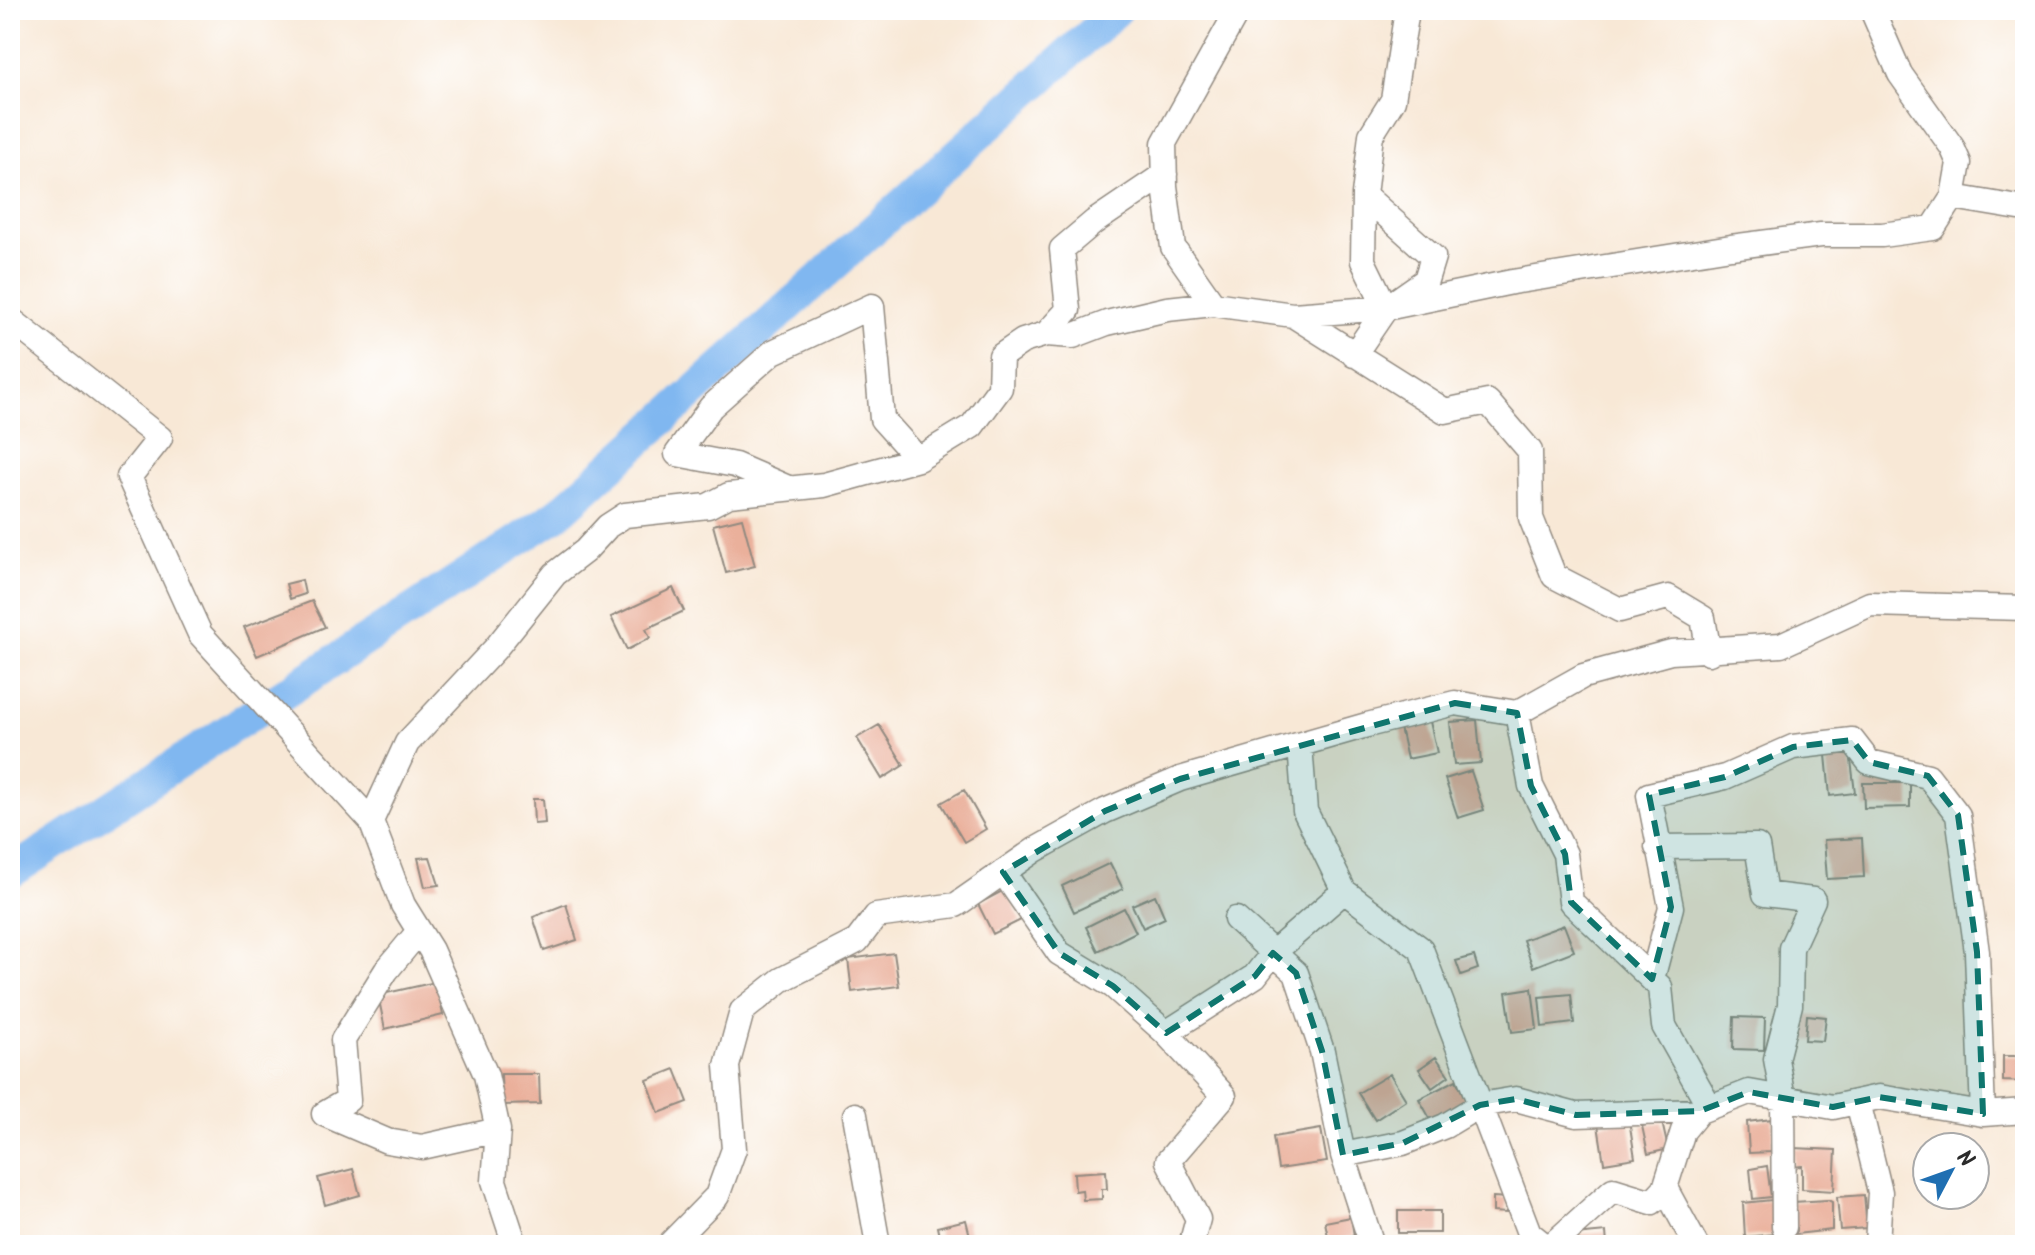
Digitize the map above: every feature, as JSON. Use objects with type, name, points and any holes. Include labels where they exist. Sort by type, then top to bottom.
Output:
[{"type":"street","points":[[1213,304],[1173,247],[1164,143],[1238,10]]},
{"type":"street","points":[[1386,308],[1363,261],[1364,195],[1371,135],[1393,100],[1407,10]]},
{"type":"street","points":[[371,821],[407,743],[495,649],[555,574],[585,551],[608,526],[625,515],[708,506],[729,495],[868,476],[918,459],[972,426],[1000,388],[1001,356],[1023,341],[1046,334],[1073,336],[1137,316],[1213,304],[1293,315],[1386,308],[1512,282],[1731,247],[1821,235],[1882,235],[1933,228],[1953,197],[1959,163],[1952,147],[1900,74],[1870,10]]},
{"type":"street","points":[[1046,334],[1068,310],[1062,249],[1094,222],[1165,174]]},
{"type":"street","points":[[1354,355],[1386,308],[1426,280],[1433,257],[1364,195]]},
{"type":"street","points":[[1953,197],[2025,209]]},
{"type":"street","points":[[790,489],[735,465],[677,454],[711,407],[773,352],[872,306],[882,419],[918,459]]},
{"type":"street","points":[[1293,315],[1445,411],[1488,402],[1530,451],[1531,518],[1554,576],[1620,610],[1668,597],[1703,618],[1709,653]]},
{"type":"street","points":[[10,319],[160,438],[129,477],[200,634],[371,821],[403,905],[419,931],[477,1053],[498,1130],[494,1181],[515,1245]]},
{"type":"street","points":[[669,1245],[717,1196],[734,1149],[727,1066],[742,1011],[781,980],[857,941],[876,916],[956,905],[1003,872],[1105,811],[1180,779],[1455,703],[1517,713],[1583,676],[1671,652],[1709,653],[1781,645],[1870,604],[2025,608]]},
{"type":"street","points":[[1517,713],[1531,786],[1565,854],[1571,902],[1660,987],[1664,1026],[1707,1102],[1683,1131],[1665,1188],[1652,1202],[1613,1190],[1552,1245]]},
{"type":"street","points":[[1652,979],[1671,907],[1649,795],[1725,777],[1793,747],[1852,740],[1869,762],[1928,776],[1958,815],[1977,952],[1983,1114]]},
{"type":"street","points":[[1300,745],[1305,811],[1344,891],[1421,949],[1529,1233],[1544,1245]]},
{"type":"street","points":[[1657,847],[1757,846],[1765,894],[1813,900],[1791,948],[1790,1005],[1776,1059],[1783,1098],[1784,1227]]},
{"type":"street","points":[[1003,872],[1059,953],[1113,986],[1166,1033],[1224,1096],[1168,1161],[1198,1219],[1191,1245]]},
{"type":"street","points":[[1166,1033],[1255,976],[1273,953],[1344,891]]},
{"type":"street","points":[[1236,919],[1296,973],[1322,1051],[1343,1155],[1372,1245]]},
{"type":"street","points":[[419,931],[386,971],[343,1040],[348,1100],[324,1114],[387,1141],[422,1147],[498,1130]]},
{"type":"street","points":[[1343,1155],[1403,1143],[1445,1126],[1480,1105],[1516,1099],[1576,1115],[1700,1111],[1749,1092],[1833,1107],[1879,1097],[1983,1114],[2025,1111]]},
{"type":"street","points":[[1858,1102],[1880,1192],[1877,1245]]},
{"type":"street","points":[[855,1115],[878,1245]]},
{"type":"street","points":[[1665,1188],[1696,1245]]},
{"type":"highlighted area","points":[[1455,703],[1517,713],[1531,786],[1565,854],[1571,902],[1652,979],[1671,907],[1649,795],[1725,777],[1793,747],[1852,740],[1869,762],[1928,776],[1958,815],[1977,952],[1983,1114],[1879,1097],[1833,1107],[1749,1092],[1700,1111],[1576,1115],[1516,1099],[1480,1105],[1403,1143],[1343,1155],[1322,1051],[1296,973],[1273,953],[1255,976],[1166,1033],[1113,986],[1059,953],[1003,872],[1105,811],[1180,779]]},
{"type":"building","points":[[742,518],[755,566],[726,573],[713,525]]},
{"type":"building","points":[[302,580],[305,594],[290,599],[286,584]]},
{"type":"building","points":[[673,588],[684,611],[646,629],[650,638],[627,650],[611,617]]},
{"type":"building","points":[[312,601],[325,627],[257,656],[244,627]]},
{"type":"building","points":[[1429,717],[1437,753],[1407,759],[1399,723]]},
{"type":"building","points":[[1477,720],[1481,763],[1454,765],[1450,722]]},
{"type":"building","points":[[879,725],[904,765],[882,779],[857,738]]},
{"type":"building","points":[[1850,752],[1855,793],[1830,796],[1826,755]]},
{"type":"building","points":[[1471,771],[1484,810],[1458,818],[1445,779]]},
{"type":"building","points":[[1863,783],[1910,783],[1910,807],[1864,808]]},
{"type":"building","points":[[964,790],[986,829],[964,842],[941,803]]},
{"type":"building","points":[[533,799],[543,799],[545,823],[534,824]]},
{"type":"building","points":[[1862,838],[1864,877],[1827,879],[1824,840]]},
{"type":"building","points":[[430,857],[439,885],[425,887],[418,858]]},
{"type":"building","points":[[1110,863],[1123,889],[1074,912],[1062,886]]},
{"type":"building","points":[[1006,889],[1021,920],[993,934],[978,904]]},
{"type":"building","points":[[1155,895],[1165,918],[1143,928],[1132,905]]},
{"type":"building","points":[[566,904],[577,940],[544,951],[533,917]]},
{"type":"building","points":[[1124,908],[1136,932],[1098,951],[1086,927]]},
{"type":"building","points":[[1564,925],[1574,951],[1533,967],[1523,940]]},
{"type":"building","points":[[894,953],[899,986],[852,992],[848,959]]},
{"type":"building","points":[[1474,956],[1478,969],[1461,975],[1456,961]]},
{"type":"building","points":[[436,982],[443,1015],[385,1029],[378,995]]},
{"type":"building","points":[[1532,988],[1537,1029],[1512,1032],[1506,992]]},
{"type":"building","points":[[1571,994],[1574,1023],[1542,1027],[1539,997]]},
{"type":"building","points":[[1807,1015],[1826,1017],[1823,1041],[1805,1040]]},
{"type":"building","points":[[1734,1017],[1765,1018],[1764,1050],[1733,1049]]},
{"type":"building","points":[[2003,1056],[2025,1056],[2025,1082],[2003,1081]]},
{"type":"building","points":[[1436,1057],[1449,1076],[1432,1088],[1419,1069]]},
{"type":"building","points":[[675,1069],[688,1102],[659,1113],[647,1080]]},
{"type":"building","points":[[501,1074],[539,1074],[540,1104],[502,1105]]},
{"type":"building","points":[[1390,1074],[1406,1100],[1375,1120],[1358,1093]]},
{"type":"building","points":[[1456,1080],[1468,1103],[1432,1122],[1419,1099]]},
{"type":"building","points":[[1773,1119],[1772,1152],[1749,1153],[1747,1122]]},
{"type":"building","points":[[1629,1120],[1635,1158],[1604,1163],[1598,1125]]},
{"type":"building","points":[[1662,1122],[1668,1149],[1648,1154],[1642,1126]]},
{"type":"building","points":[[1321,1129],[1327,1162],[1278,1169],[1273,1137]]},
{"type":"building","points":[[1794,1148],[1836,1150],[1834,1191],[1802,1189],[1802,1166],[1794,1167]]},
{"type":"building","points":[[1767,1166],[1771,1197],[1753,1199],[1750,1169]]},
{"type":"building","points":[[353,1169],[360,1195],[325,1205],[318,1178]]},
{"type":"building","points":[[1106,1171],[1107,1189],[1102,1189],[1102,1199],[1083,1200],[1082,1190],[1075,1191],[1074,1173]]},
{"type":"building","points":[[1864,1195],[1867,1228],[1840,1230],[1837,1197]]},
{"type":"building","points":[[1493,1197],[1507,1198],[1506,1213],[1493,1212]]},
{"type":"building","points":[[1772,1200],[1776,1234],[1745,1237],[1743,1203]]},
{"type":"building","points":[[1793,1202],[1832,1202],[1832,1230],[1796,1234]]},
{"type":"building","points":[[1398,1211],[1440,1211],[1440,1233],[1398,1233]]},
{"type":"building","points":[[1351,1217],[1354,1236],[1329,1241],[1325,1222]]},
{"type":"building","points":[[966,1220],[971,1240],[941,1245],[937,1227]]},
{"type":"building","points":[[1606,1232],[1607,1245],[1576,1245],[1575,1235]]},
{"type":"building","points":[[1798,1239],[1830,1239],[1831,1245],[1798,1245]]},
{"type":"waterway","points":[[10,873],[558,514],[1117,10]]}]
